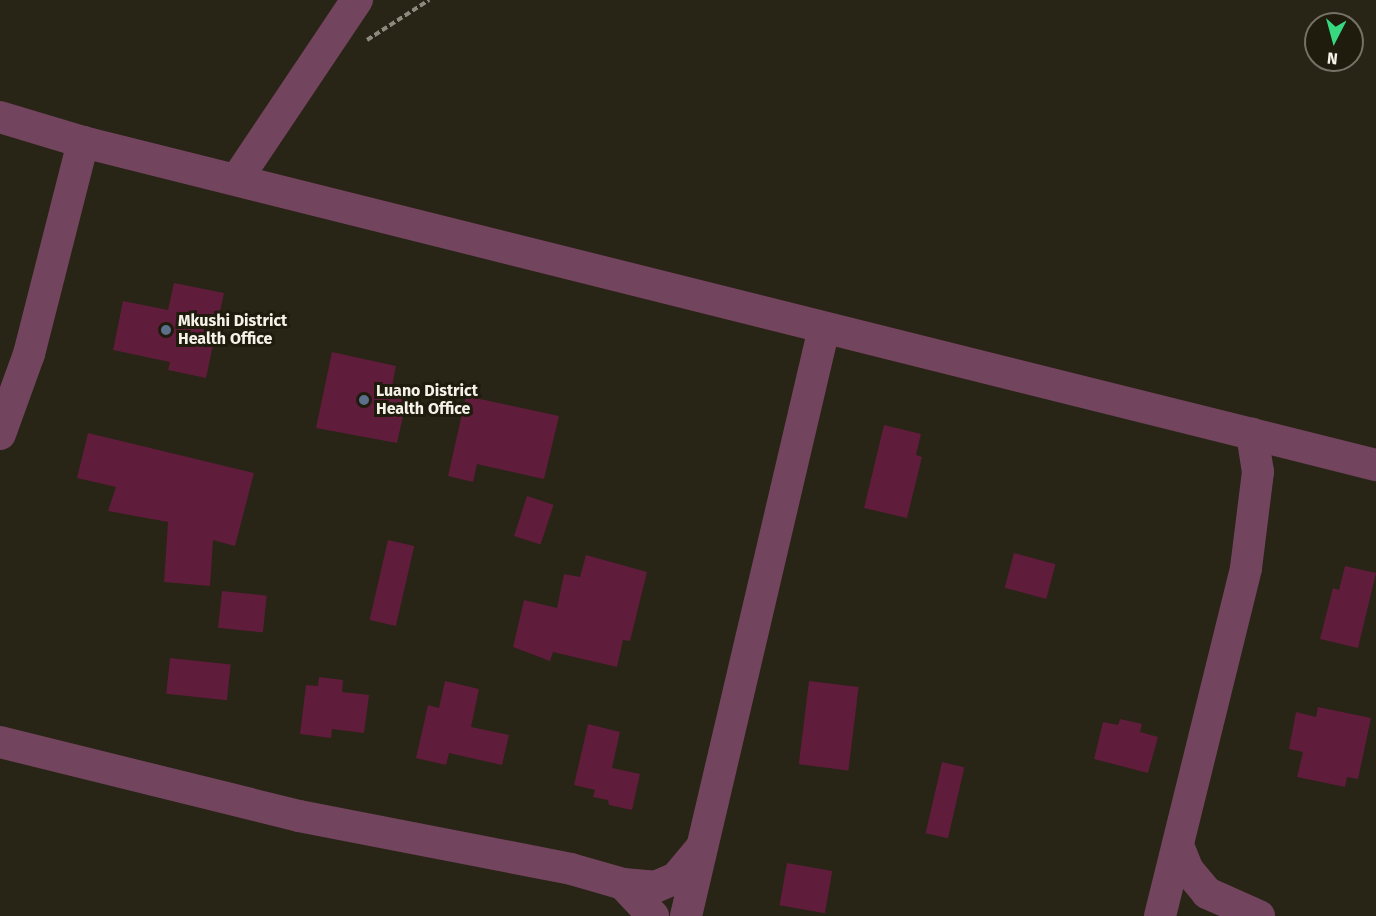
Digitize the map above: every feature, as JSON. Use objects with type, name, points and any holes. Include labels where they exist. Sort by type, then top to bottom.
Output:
[{"type":"street","points":[[237,179],[357,0]]},
{"type":"street","points":[[0,117],[83,142],[1376,465]]},
{"type":"street","points":[[0,434],[28,354],[83,142]]},
{"type":"street","points":[[686,916],[824,328]]},
{"type":"street","points":[[1160,916],[1179,848],[1246,568],[1258,472],[1252,433]]},
{"type":"street","points":[[0,742],[299,816],[571,869],[623,884],[655,887],[676,878],[702,847]]},
{"type":"street","points":[[1179,848],[1188,870],[1207,893],[1259,916]]},
{"type":"street","points":[[623,884],[653,916]]},
{"type":"path","points":[[360,44],[429,0]]},
{"type":"building","name":"Mkushi District Health Office","points":[[174,283],[224,293],[206,378],[168,370],[170,362],[113,350],[123,301],[168,310]]},
{"type":"building","name":"Luano District Health Office","points":[[332,352],[396,366],[391,391],[408,394],[397,443],[316,428]]},
{"type":"building","points":[[466,396],[559,416],[544,479],[477,464],[473,482],[448,476]]},
{"type":"building","points":[[884,425],[921,434],[916,455],[922,457],[907,518],[864,508]]},
{"type":"building","points":[[88,433],[254,473],[235,546],[213,540],[210,586],[164,582],[168,522],[108,511],[116,487],[77,478]]},
{"type":"building","points":[[527,496],[554,505],[541,545],[514,536]]},
{"type":"building","points":[[388,540],[414,546],[396,626],[370,620]]},
{"type":"building","points":[[1014,553],[1056,564],[1046,599],[1005,588]]},
{"type":"building","points":[[586,555],[647,572],[630,641],[623,640],[617,667],[553,652],[550,661],[513,647],[524,600],[557,608],[564,574],[580,577]]},
{"type":"building","points":[[1345,566],[1376,573],[1358,648],[1320,639],[1333,588],[1339,590]]},
{"type":"building","points":[[222,591],[267,596],[263,633],[218,628]]},
{"type":"building","points":[[170,658],[231,664],[227,700],[166,694]]},
{"type":"building","points":[[319,677],[343,680],[342,692],[369,695],[364,733],[332,729],[331,738],[300,734],[306,685],[318,686]]},
{"type":"building","points":[[445,681],[479,689],[471,727],[509,735],[502,765],[449,753],[446,765],[416,758],[428,705],[439,708]]},
{"type":"building","points":[[809,681],[859,687],[848,770],[799,764]]},
{"type":"building","points":[[1318,707],[1371,718],[1358,779],[1347,777],[1345,787],[1297,777],[1303,752],[1289,749],[1296,712],[1316,717]]},
{"type":"building","points":[[1120,719],[1142,724],[1140,732],[1158,737],[1148,773],[1094,759],[1103,722],[1118,725]]},
{"type":"building","points":[[588,724],[620,732],[612,768],[640,774],[632,810],[609,805],[608,800],[593,797],[595,790],[574,785]]},
{"type":"building","points":[[942,762],[964,767],[948,838],[926,833]]},
{"type":"building","points":[[787,863],[832,871],[825,913],[780,905]]},
{"type":"place","name":"Mkushi District Health Office","points":[[166,330]]},
{"type":"place","name":"Luano District Health Office","points":[[364,400]]}]
